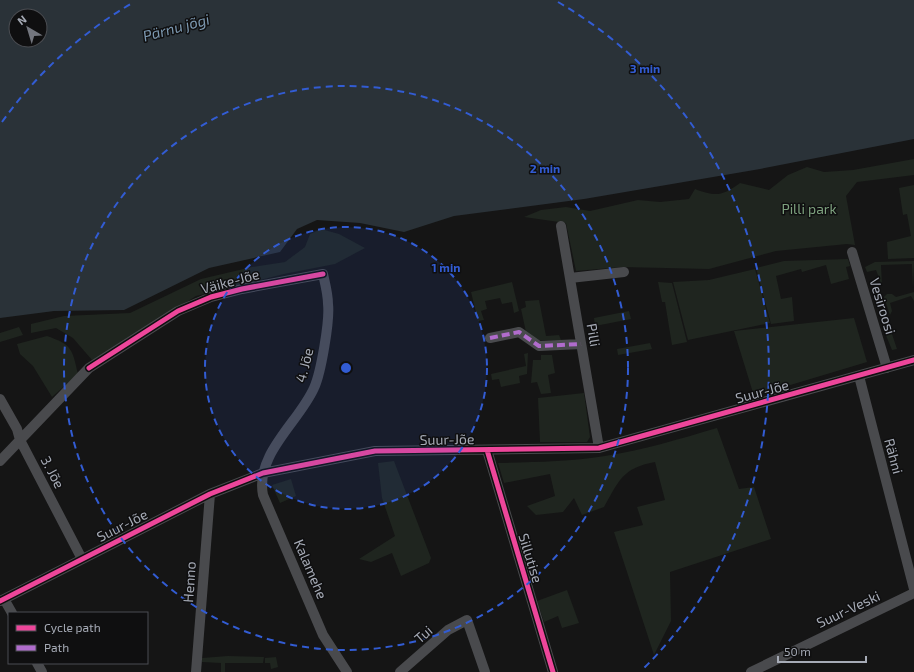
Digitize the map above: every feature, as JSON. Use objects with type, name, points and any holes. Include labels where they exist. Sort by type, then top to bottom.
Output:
[{"type":"street","name":"Pilli","points":[[561,226],[599,448]]},
{"type":"street","name":"Vesiroosi","points":[[852,252],[887,368]]},
{"type":"street","points":[[570,278],[624,272]]},
{"type":"street","name":"Väike-Jõe","points":[[0,461],[89,368],[178,311],[211,297],[242,289],[323,274]]},
{"type":"street","name":"4. Jõe","points":[[263,473],[272,453],[314,388],[321,366],[329,304],[323,274]]},
{"type":"street","points":[[490,338],[519,332],[539,346],[581,344]]},
{"type":"street","name":"Suur-Jõe","points":[[2,600],[210,494],[263,473],[375,451],[599,448],[914,360]]},
{"type":"street","name":"Rähni","points":[[859,376],[914,589]]},
{"type":"street","name":"3. Jõe","points":[[0,399],[17,429],[20,440],[82,559]]},
{"type":"street","name":"Sillutise","points":[[487,450],[553,672]]},
{"type":"street","name":"Kalamehe","points":[[263,473],[261,485],[263,495],[323,635],[347,672]]},
{"type":"street","name":"Henno","points":[[196,672],[210,494]]},
{"type":"street","name":"Suur-Veski","points":[[751,672],[914,593]]},
{"type":"street","points":[[2,600],[11,612]]},
{"type":"street","name":"Tui","points":[[400,672],[448,630],[467,620],[485,672]]},
{"type":"green space","name":"Pilli park","points":[[914,159],[914,175],[857,182],[846,196],[855,245],[847,244],[776,251],[709,269],[622,267],[576,271],[566,223],[524,217],[541,210],[566,207],[590,211],[638,200],[660,202],[689,199],[695,189],[708,193],[719,194],[728,191],[740,183],[769,190],[788,175],[807,167],[824,172],[853,170]]},
{"type":"green space","points":[[914,185],[914,258],[888,259],[887,242],[911,236],[907,214],[903,215],[899,188]]},
{"type":"green space","points":[[321,229],[339,234],[365,248],[335,264],[284,274],[196,296],[100,358],[92,360],[73,338],[56,328],[31,333],[31,324],[64,316],[130,313],[201,279],[252,267],[285,262],[305,247],[310,234]]},
{"type":"green space","points":[[848,259],[850,266],[846,267],[849,279],[831,284],[826,265],[802,272],[801,269],[776,276],[781,299],[792,297],[794,321],[771,324],[756,268],[784,261]]},
{"type":"green space","points":[[914,261],[913,288],[912,264],[881,265],[882,286],[876,270],[867,272],[865,267],[875,262]]},
{"type":"green space","points":[[755,269],[770,323],[688,340],[673,282],[709,280]]},
{"type":"green space","points":[[512,282],[519,311],[514,313],[512,302],[502,304],[500,298],[485,301],[487,309],[481,311],[484,320],[478,321],[471,292]]},
{"type":"green space","points":[[658,282],[672,283],[687,342],[672,345],[665,302],[662,302]]},
{"type":"green space","points":[[914,292],[914,301],[911,296],[890,303],[892,311],[890,315],[884,297],[887,294],[892,294],[896,297]]},
{"type":"green space","points":[[539,300],[546,336],[559,335],[561,340],[535,340],[526,332],[521,309],[526,307],[525,301]]},
{"type":"green space","points":[[629,311],[631,319],[595,326],[594,318]]},
{"type":"green space","points":[[854,318],[867,362],[754,396],[734,331]]},
{"type":"green space","points":[[19,327],[23,335],[0,342],[0,333]]},
{"type":"green space","points":[[890,328],[897,349],[892,350],[885,333]]},
{"type":"green space","points":[[47,336],[62,342],[70,349],[78,374],[52,397],[33,366],[20,354],[17,344]]},
{"type":"green space","points":[[650,343],[652,349],[618,355],[617,349]]},
{"type":"green space","points":[[528,353],[527,374],[519,376],[520,383],[501,387],[499,379],[492,380],[491,374],[526,366],[524,354]]},
{"type":"green space","points":[[541,355],[552,355],[555,373],[548,375],[551,393],[541,394],[537,382],[531,383],[533,360],[541,360]]},
{"type":"green space","points":[[584,393],[590,437],[587,442],[540,442],[538,398]]},
{"type":"green space","points":[[717,428],[739,489],[754,487],[771,539],[670,572],[671,621],[654,655],[614,532],[643,525],[637,507],[665,500],[655,462],[635,468],[628,472],[618,483],[604,507],[582,515],[574,498],[563,512],[536,515],[527,506],[555,496],[550,474],[504,483],[498,463],[565,461],[619,454]]},
{"type":"green space","points":[[394,461],[431,558],[429,563],[401,576],[392,553],[371,562],[359,559],[395,536],[382,498],[378,463]]},
{"type":"green space","points":[[291,479],[296,496],[280,503],[272,485]]},
{"type":"green space","points":[[567,590],[579,623],[562,628],[558,616],[544,622],[537,601]]},
{"type":"green space","points":[[228,656],[264,657],[263,663],[225,663],[225,672],[221,672],[221,663],[202,662],[202,658]]},
{"type":"green space","points":[[276,657],[278,667],[271,669],[270,663],[265,663],[265,658]]},
{"type":"water","name":"Pärnu jõgi","points":[[0,0],[914,0],[914,139],[760,169],[584,199],[454,216],[404,232],[360,223],[317,220],[297,229],[280,252],[209,268],[124,310],[54,311],[0,318]]},
{"type":"marked path","points":[[490,338],[519,332],[539,346],[581,344]]},
{"type":"cycle path","points":[[89,368],[178,311],[211,297],[242,289],[323,274]]},
{"type":"cycle path","points":[[0,601],[210,494],[263,473],[375,451],[599,448],[914,360]]},
{"type":"cycle path","points":[[487,450],[553,672]]}]
